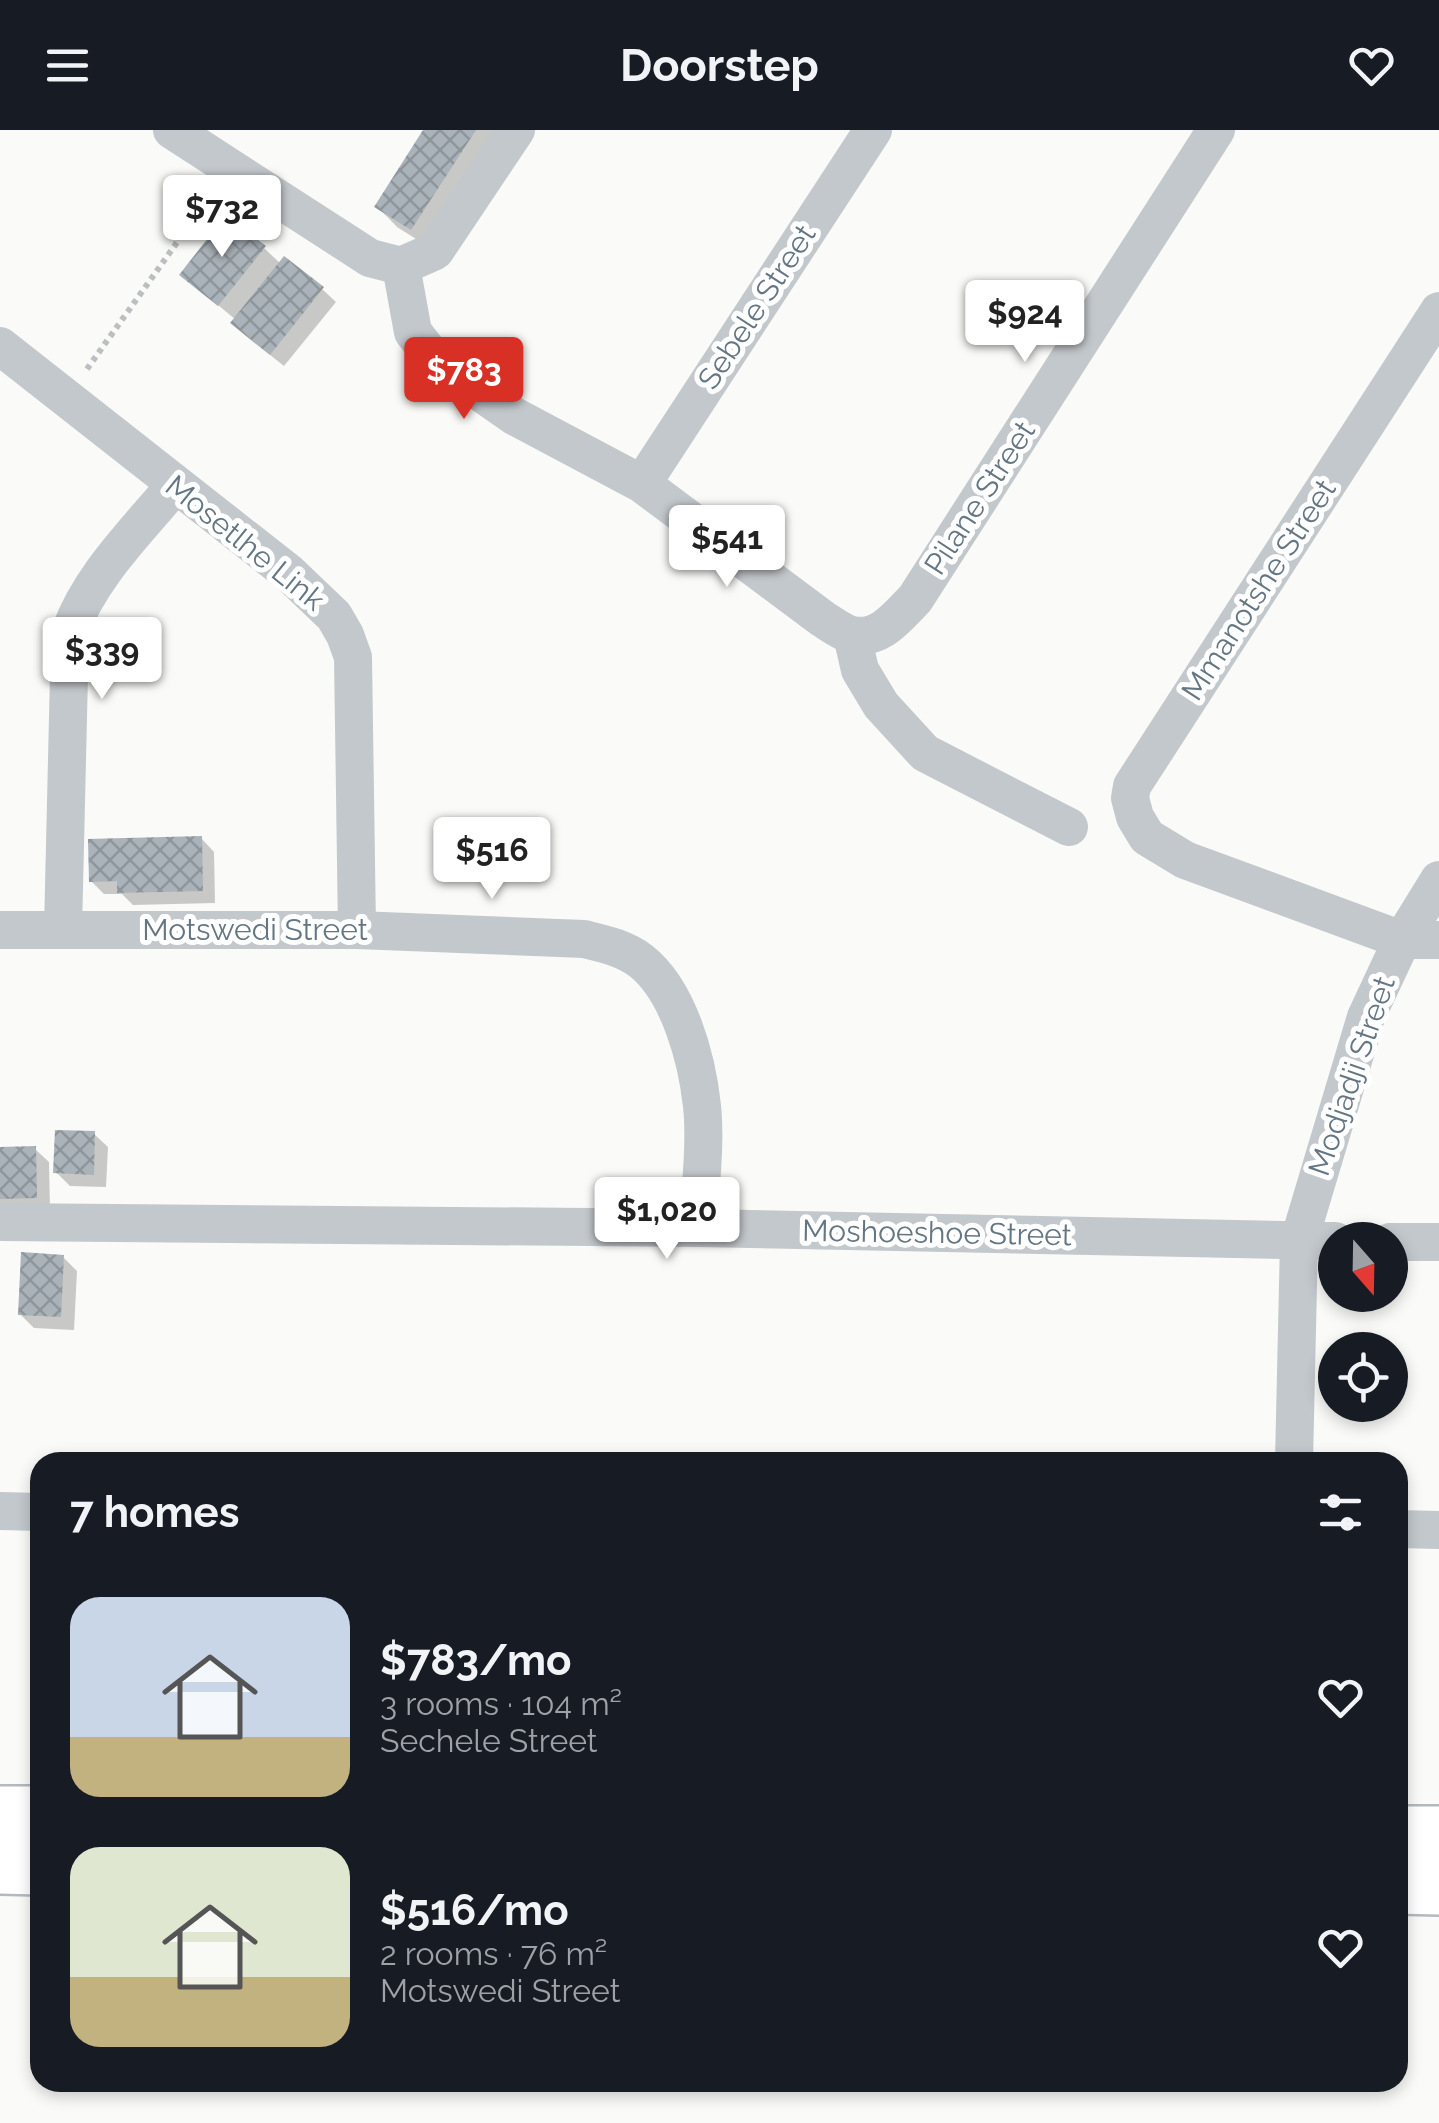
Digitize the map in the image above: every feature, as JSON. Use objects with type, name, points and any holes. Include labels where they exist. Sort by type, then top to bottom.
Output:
[{"type":"main road","points":[[0,1814],[30,1814]]},
{"type":"main road","points":[[1408,1834],[1439,1834]]},
{"type":"main road","points":[[0,1866],[30,1867]]},
{"type":"main road","points":[[1408,1886],[1439,1887]]},
{"type":"street","points":[[182,132],[370,258],[401,266],[435,251],[516,130]]},
{"type":"street","name":"Sebele Street","points":[[642,484],[873,130]]},
{"type":"street","name":"Pilane Street","points":[[852,635],[886,628],[915,599],[1216,130]]},
{"type":"street","points":[[401,266],[413,332],[451,372],[514,416],[642,484],[822,619],[852,635],[860,670],[881,705],[925,752],[1069,827]]},
{"type":"street","name":"Mmanotshe Street","points":[[1420,940],[1184,860],[1148,837],[1135,817],[1130,798],[1132,786],[1439,311]]},
{"type":"street","name":"Mosetlhe Link","points":[[0,346],[289,573],[334,616],[346,635],[353,658],[356,930]]},
{"type":"street","points":[[63,930],[70,632],[79,608],[99,577],[175,485]]},
{"type":"street","name":"Modjadji Street","points":[[1295,1452],[1317,1241],[1366,1017],[1420,940],[1439,880]]},
{"type":"street","name":"Motswedi Street","points":[[0,930],[356,930],[584,940],[617,948],[640,961],[663,984],[680,1017],[697,1073],[703,1109],[698,1228]]},
{"type":"street","name":"Moshoeshoe Street","points":[[0,1222],[698,1228],[1317,1241]]},
{"type":"street","points":[[1408,1242],[1439,1242]]},
{"type":"street","points":[[0,1512],[30,1512]]},
{"type":"street","points":[[1408,1529],[1439,1530]]},
{"type":"path","points":[[66,398],[231,166]]},
{"type":"building","points":[[423,130],[476,130],[411,230],[374,207]]},
{"type":"building","points":[[226,215],[266,246],[218,306],[179,275]]},
{"type":"building","points":[[284,256],[324,287],[270,355],[230,323]]},
{"type":"building","points":[[202,836],[203,891],[117,893],[117,881],[89,882],[88,839]]},
{"type":"building","points":[[55,1130],[95,1131],[94,1175],[53,1173]]},
{"type":"building","points":[[36,1146],[37,1198],[0,1199],[0,1147]]},
{"type":"building","points":[[21,1252],[64,1255],[61,1317],[18,1315]]}]
